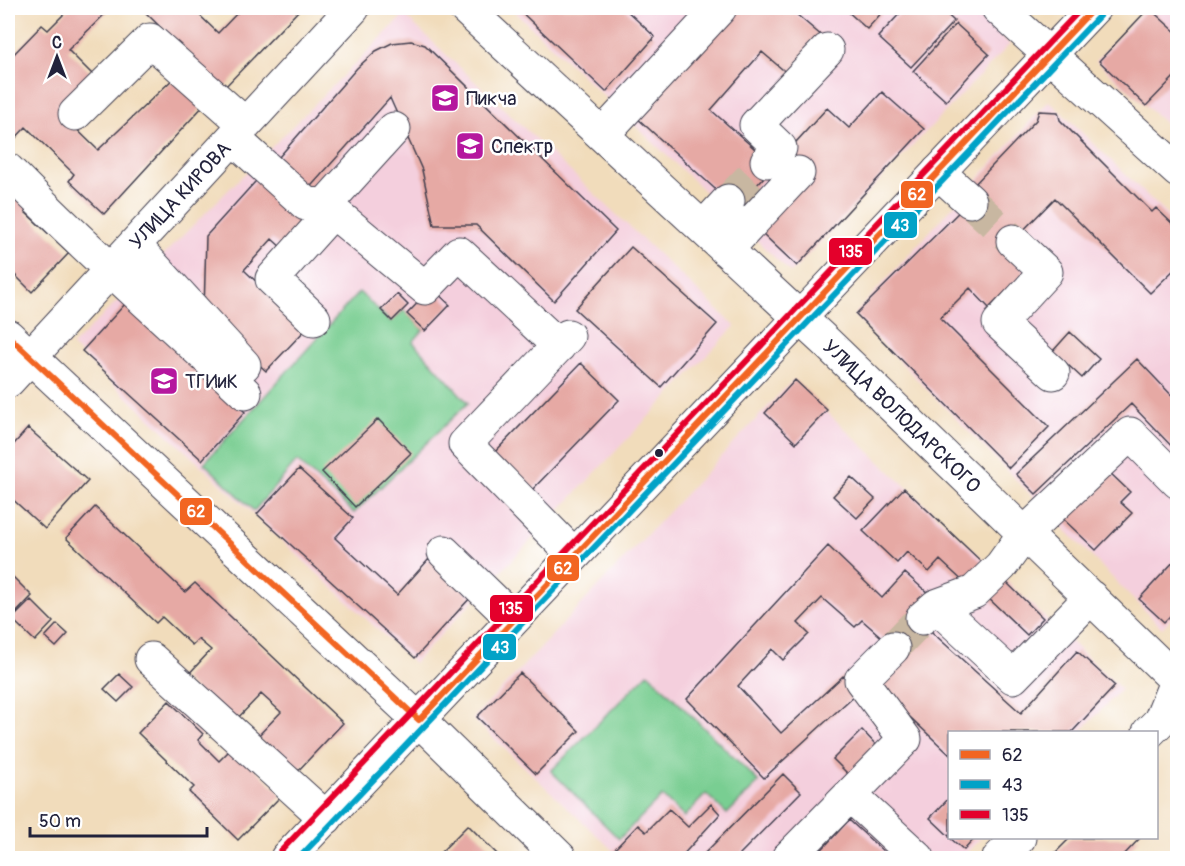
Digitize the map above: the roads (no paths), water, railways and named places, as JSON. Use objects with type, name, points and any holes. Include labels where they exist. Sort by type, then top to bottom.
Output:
[{"type":"main road","name":"УЛИЦА КИРОВА","points":[[8,381],[19,347],[112,269],[353,8]]},
{"type":"main road","name":"УЛИЦА ВОЛОДАРСКОГО","points":[[465,8],[799,318],[1177,680]]},
{"type":"main road","points":[[602,135],[720,8]]},
{"type":"main road","points":[[998,8],[1178,171]]},
{"type":"main road","points":[[287,858],[1094,8]]},
{"type":"main road","points":[[75,114],[150,40],[306,204],[325,205],[425,288],[459,253],[563,341],[465,444],[574,555]]},
{"type":"main road","points":[[767,160],[780,148],[756,125],[827,50]]},
{"type":"main road","points":[[315,319],[272,279],[326,219],[325,205],[394,129]]},
{"type":"main road","points":[[8,170],[79,242],[244,379],[134,245]]},
{"type":"main road","points":[[938,172],[970,201]]},
{"type":"main road","points":[[714,239],[798,173]]},
{"type":"main road","points":[[714,239],[728,201]]},
{"type":"main road","points":[[1012,241],[1046,272],[999,323],[1053,373]]},
{"type":"main road","points":[[19,347],[419,720],[560,858]]},
{"type":"main road","points":[[1098,604],[1013,677],[928,613],[974,592],[1000,566],[1025,533],[1130,434],[1178,482]]},
{"type":"main road","points":[[444,552],[513,619]]},
{"type":"main road","points":[[788,858],[905,739],[861,680],[893,648]]},
{"type":"main road","points":[[151,659],[326,818]]},
{"type":"main road","points":[[1150,731],[1160,721],[1177,680]]},
{"type":"main road","points":[[850,795],[918,858]]},
{"type":"main road","points":[[999,858],[1017,839]]},
{"type":"tunnel","points":[[728,201],[767,161]]},
{"type":"tunnel","points":[[970,201],[1013,241]]},
{"type":"tunnel","points":[[893,648],[920,620]]},
{"type":"place","name":"Пикча","points":[[445,98]]},
{"type":"place","name":"Спектр","points":[[470,146]]},
{"type":"place","name":"ТГИиК","points":[[164,381]]}]
